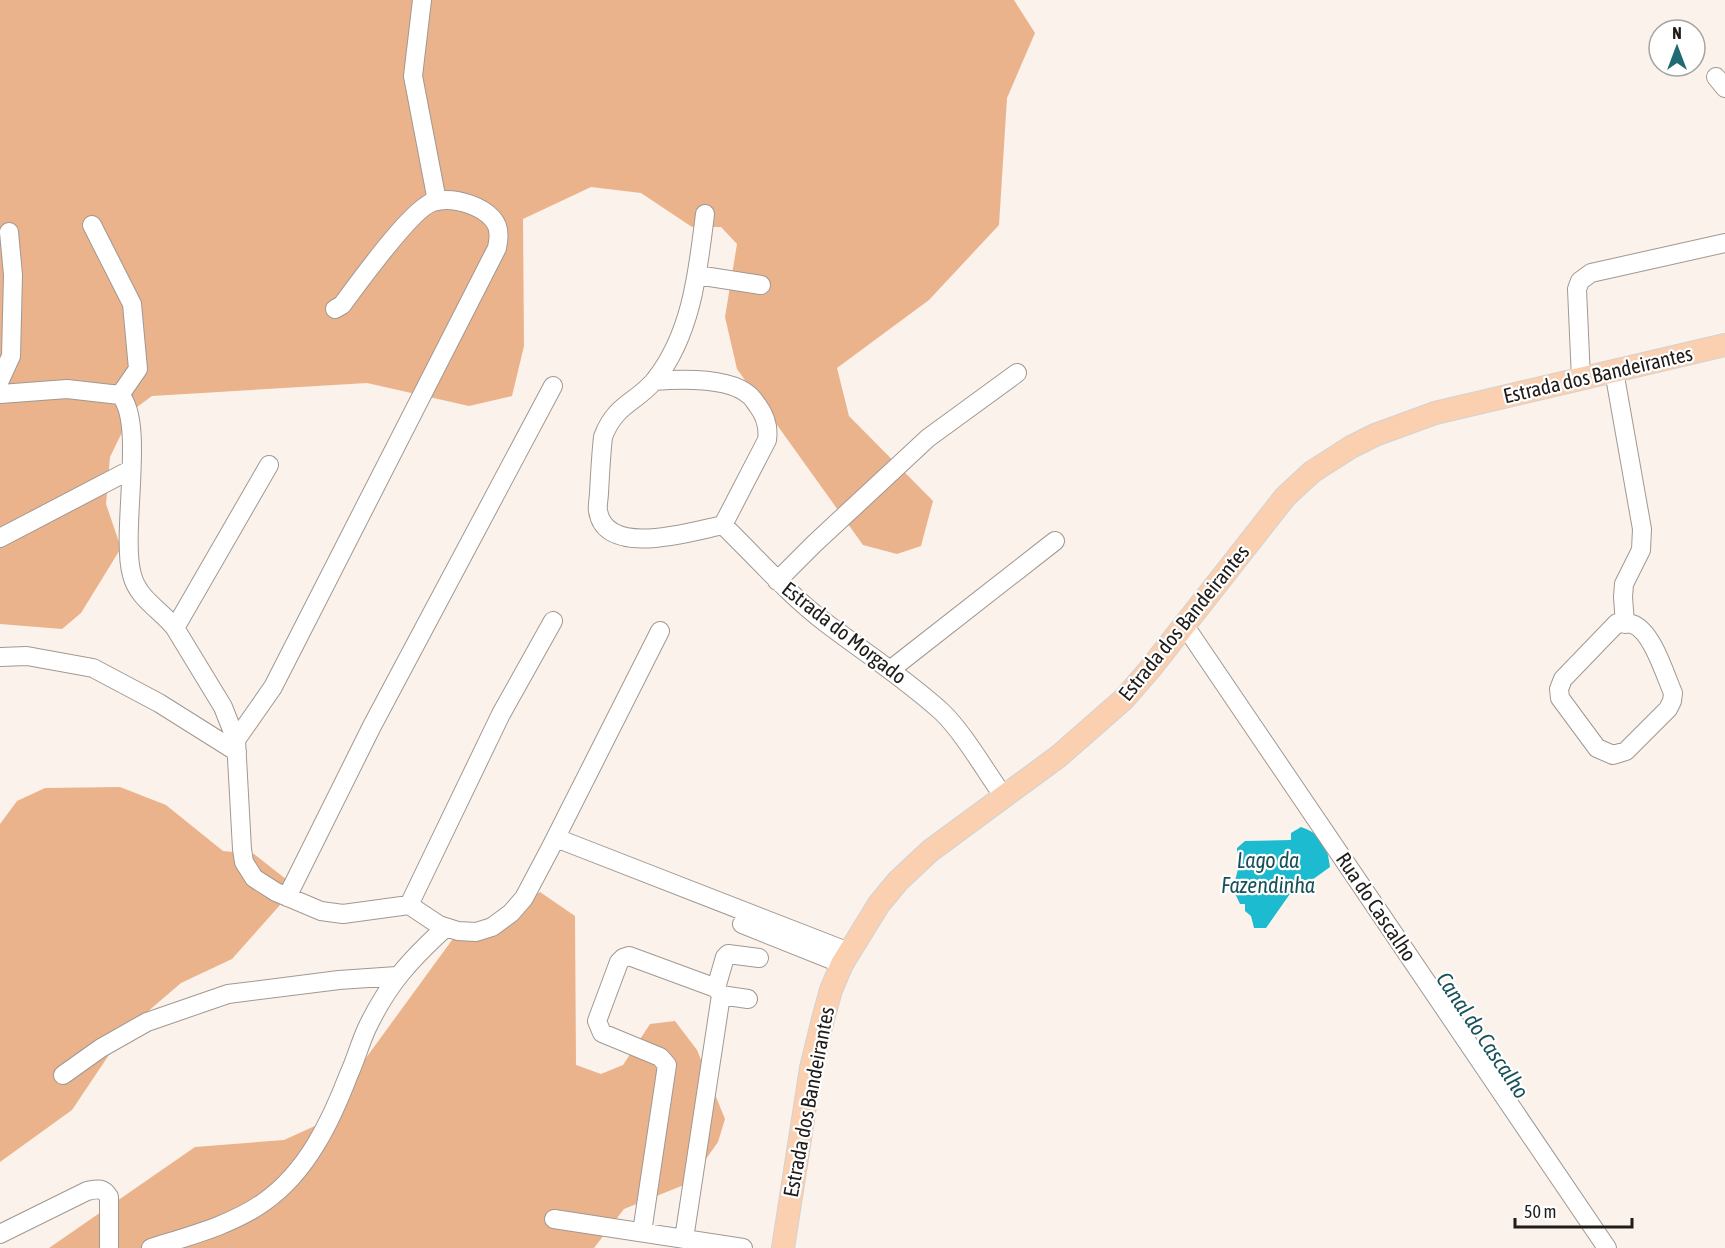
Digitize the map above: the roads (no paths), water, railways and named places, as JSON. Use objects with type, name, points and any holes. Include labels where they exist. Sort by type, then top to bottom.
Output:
[{"type":"main road","name":"Estrada dos Bandeirantes","points":[[783,1248],[811,1068],[823,1018],[831,990],[846,958],[879,904],[898,881],[930,851],[1059,756],[1124,699],[1185,626],[1285,497],[1326,461],[1375,435],[1435,413],[1725,345]]},
{"type":"street","points":[[422,0],[413,76],[437,201]]},
{"type":"street","points":[[236,746],[273,687],[497,248],[500,236],[499,226],[492,216],[474,205],[457,201],[430,202],[418,212],[373,263],[342,305],[334,309]]},
{"type":"street","points":[[654,381],[680,379],[736,387],[749,395],[762,411],[769,427],[767,440],[723,525],[666,536],[631,539],[617,536],[605,528],[598,512],[601,451],[607,425],[615,413],[654,381],[668,360],[681,333],[697,275],[705,214]]},
{"type":"street","points":[[92,225],[132,304],[138,369],[120,395]]},
{"type":"street","points":[[0,380],[11,356],[13,275],[9,232]]},
{"type":"street","points":[[1581,379],[1577,289],[1580,281],[1591,273],[1725,243]]},
{"type":"street","points":[[697,275],[761,285]]},
{"type":"street","points":[[1614,371],[1642,529],[1641,550],[1624,584],[1625,624]]},
{"type":"street","points":[[777,581],[928,438],[1017,373]]},
{"type":"street","points":[[287,897],[372,726],[553,386]]},
{"type":"street","points":[[0,394],[67,389],[120,395],[126,401],[132,448],[127,544],[132,576],[144,598],[175,628],[223,707],[236,746],[244,862],[254,878],[287,897],[321,911],[343,914],[409,905],[445,928],[476,932],[492,927],[511,913],[524,898],[553,844],[660,631]]},
{"type":"street","points":[[175,628],[269,465]]},
{"type":"street","points":[[0,538],[130,470]]},
{"type":"street","name":"Estrada do Morgado","points":[[723,525],[777,581],[825,622],[943,713],[1004,797]]},
{"type":"street","points":[[890,670],[1054,541]]},
{"type":"street","points":[[409,905],[501,714],[553,621]]},
{"type":"street","points":[[1617,623],[1625,624],[1632,624],[1645,634],[1673,693],[1668,709],[1626,751],[1613,755],[1597,748],[1560,698],[1559,689],[1563,679],[1617,623]]},
{"type":"street","name":"Rua do Cascalho","points":[[1185,626],[1607,1248]]},
{"type":"street","points":[[0,657],[27,656],[93,668],[236,746]]},
{"type":"street","points":[[553,844],[846,958]]},
{"type":"street","points":[[151,1248],[247,1213],[266,1201],[306,1160],[321,1135],[349,1076],[367,1028],[397,976],[412,958],[445,928]]},
{"type":"street","points":[[684,1239],[718,992],[725,957],[728,954],[759,958]]},
{"type":"street","points":[[644,1238],[668,1065],[660,1057],[602,1033],[597,1021],[619,962],[629,956],[718,992],[748,999]]},
{"type":"street","points":[[63,1075],[101,1048],[147,1022],[228,994],[339,980],[397,976]]},
{"type":"street","points":[[0,1234],[87,1191],[100,1189],[105,1191],[109,1197],[109,1248]]},
{"type":"street","points":[[554,1219],[644,1238],[684,1239],[743,1248]]},
{"type":"water","name":"Lago da Fazendinha","points":[[1301,827],[1314,833],[1323,841],[1330,867],[1312,880],[1298,880],[1298,890],[1292,891],[1266,928],[1254,928],[1251,916],[1245,911],[1245,904],[1240,904],[1233,889],[1238,869],[1237,848],[1245,841],[1291,840],[1291,833]]},
{"type":"water label","name":"Canal do Cascalho","points":[[1483,1035]]}]
